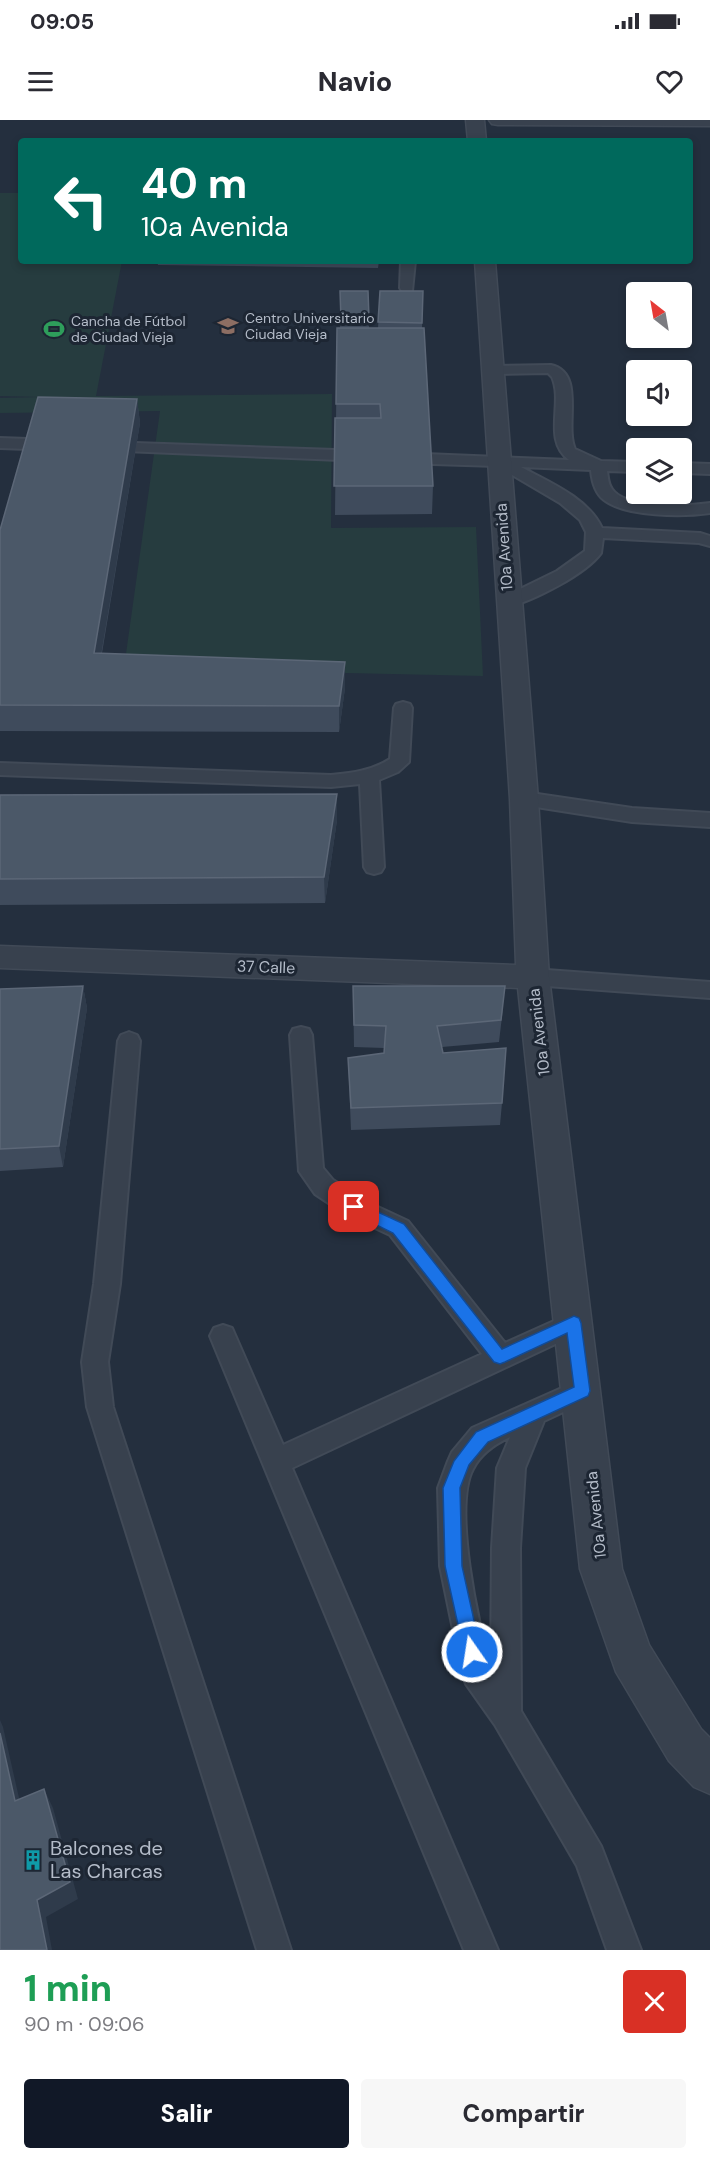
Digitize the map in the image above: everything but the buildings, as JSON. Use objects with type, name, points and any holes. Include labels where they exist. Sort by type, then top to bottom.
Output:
[{"type":"street","points":[[475,120],[477,138]]},
{"type":"street","points":[[498,120],[710,121]]},
{"type":"street","name":"10a Avenida","points":[[485,264],[524,799],[533,976],[602,1569],[631,1657],[685,1745],[710,1772]]},
{"type":"street","name":"37 Calle","points":[[0,957],[533,976]]},
{"type":"lane","points":[[407,288],[408,264]]},
{"type":"lane","points":[[492,369],[551,369],[558,372],[563,381],[563,437],[568,452],[578,459],[598,465]]},
{"type":"lane","points":[[0,443],[71,445]]},
{"type":"lane","points":[[95,446],[626,466]]},
{"type":"lane","points":[[498,462],[576,507],[592,523],[594,533],[593,553],[581,563],[564,575],[508,602]]},
{"type":"lane","points":[[598,465],[602,488],[618,501],[636,507],[710,507]]},
{"type":"lane","points":[[692,469],[710,470]]},
{"type":"lane","points":[[594,533],[700,538],[710,541]]},
{"type":"lane","points":[[0,769],[331,781],[369,777],[388,771],[399,762],[404,708]]},
{"type":"lane","points":[[369,777],[374,867]]},
{"type":"lane","points":[[524,799],[632,815],[710,820]]},
{"type":"lane","points":[[533,976],[710,990]]},
{"type":"lane","points":[[301,1035],[311,1171],[324,1187],[354,1207],[399,1228],[500,1357]]},
{"type":"lane","points":[[129,1041],[107,1284],[95,1362],[100,1407],[274,1950]]},
{"type":"lane","points":[[276,1462],[574,1323]]},
{"type":"lane","points":[[223,1336],[481,1950]]},
{"type":"lane","points":[[582,1391],[482,1437],[462,1461],[452,1488],[454,1566],[477,1673],[506,1714],[590,1857],[624,1950]]},
{"type":"lane","points":[[506,1714],[506,1548],[511,1468],[534,1413]]},
{"type":"green space","points":[[0,193],[18,193],[18,264],[121,264],[96,396],[332,394],[331,528],[476,527],[483,676],[124,668],[160,411],[0,413],[0,398],[42,397],[0,396]]},
{"type":"place","name":"Centro Universitario Ciudad Vieja","points":[[228,326]]},
{"type":"place","name":"Cancha de Fútbol de Ciudad Vieja","points":[[54,329]]},
{"type":"place","name":"Balcones de Las Charcas","points":[[33,1860]]},
{"type":"route","points":[[354,1207],[399,1228],[500,1357],[574,1323],[582,1391],[482,1437],[462,1461],[452,1488],[454,1566],[472,1652]]}]
